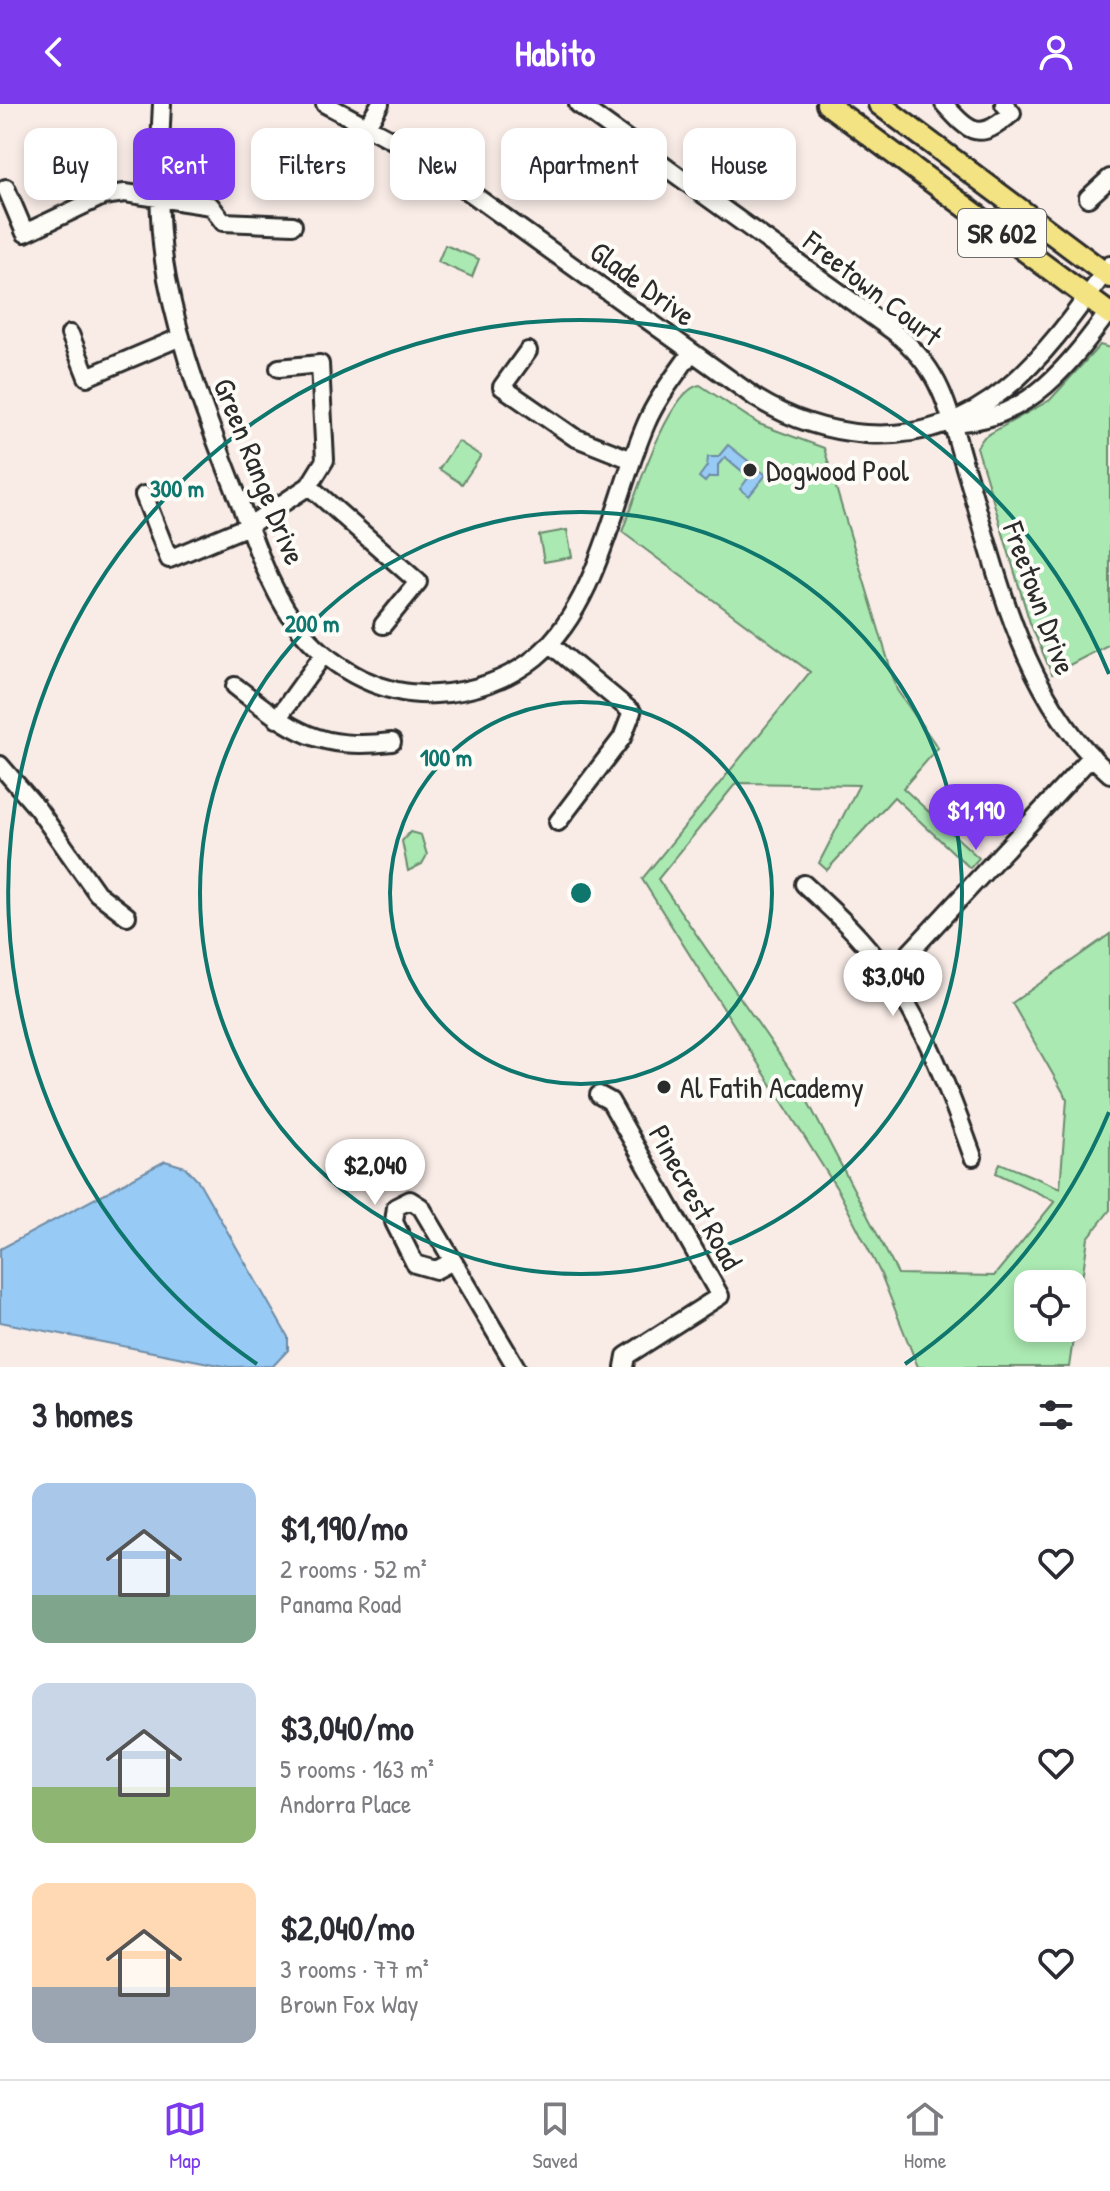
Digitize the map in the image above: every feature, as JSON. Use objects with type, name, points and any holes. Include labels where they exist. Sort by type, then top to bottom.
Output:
[{"type":"main road","name":"SR 602","points":[[827,104],[1109,312]]},
{"type":"main road","name":"SR 602","points":[[879,104],[1108,272]]},
{"type":"street","name":"Green Range Drive","points":[[162,104],[159,201],[167,276],[181,337],[248,526],[287,611],[324,654],[369,682],[429,695],[451,693],[494,682],[514,672],[550,644],[565,627],[584,592],[653,410],[691,353]]},
{"type":"street","name":"Glade Drive","points":[[325,104],[368,124],[447,174],[765,404],[814,424],[879,434],[992,417],[1026,401],[1063,368],[1109,312]]},
{"type":"street","points":[[368,124],[380,104]]},
{"type":"street","name":"Freetown Court","points":[[578,104],[915,349],[937,379],[953,423]]},
{"type":"street","points":[[944,104],[965,128],[982,132],[997,126],[1012,113],[1004,104]]},
{"type":"street","points":[[1088,198],[1110,178]]},
{"type":"street","points":[[6,188],[25,233],[103,196],[125,193],[159,201],[211,206],[223,222],[293,225]]},
{"type":"street","name":"Glade Drive","points":[[953,423],[987,404],[1018,379],[1108,272]]},
{"type":"street","points":[[70,334],[87,377],[181,337]]},
{"type":"street","points":[[528,351],[502,387],[574,437],[632,460]]},
{"type":"street","points":[[144,495],[169,559],[248,526],[309,486],[325,460],[320,364],[279,368]]},
{"type":"street","name":"Freetown Drive","points":[[953,423],[1026,657],[1057,713],[1110,774]]},
{"type":"street","points":[[309,486],[418,582],[383,625]]},
{"type":"street","points":[[550,644],[632,712],[622,738],[558,822]]},
{"type":"street","points":[[277,719],[324,654]]},
{"type":"street","points":[[235,686],[277,719],[306,736],[332,743],[363,745],[392,742]]},
{"type":"street","points":[[889,975],[1092,756]]},
{"type":"street","points":[[0,765],[66,845],[97,893],[127,916]]},
{"type":"street","points":[[804,884],[861,939],[889,975],[927,1038],[973,1157]]},
{"type":"street","name":"Pinecrest Road","points":[[599,1095],[610,1101],[720,1296],[626,1356],[624,1367]]},
{"type":"street","points":[[453,1261],[516,1367]]},
{"type":"green space","points":[[445,245],[479,259],[472,277],[438,262]]},
{"type":"green space","points":[[1100,345],[1110,348],[1110,644],[1052,674],[1030,623],[977,447],[984,437],[1050,400]]},
{"type":"green space","points":[[700,385],[759,424],[824,448],[897,690],[938,748],[903,788],[979,858],[970,868],[894,797],[827,870],[819,863],[859,785],[736,783],[658,879],[795,1077],[898,1274],[994,1276],[1055,1201],[996,1173],[1000,1163],[1060,1188],[1067,1099],[1012,1003],[1110,934],[1110,1210],[1088,1238],[1083,1270],[1014,1270],[1014,1342],[1073,1342],[1069,1367],[918,1367],[880,1272],[839,1192],[642,879],[810,672],[622,532],[653,449],[676,406],[688,391]]},
{"type":"green space","points":[[458,441],[481,456],[462,484],[439,469]]},
{"type":"green space","points":[[567,530],[572,557],[544,562],[539,535]]},
{"type":"green space","points":[[410,832],[421,835],[427,855],[422,864],[408,871],[402,841]]},
{"type":"water","name":"Dogwood Pool","points":[[728,445],[766,475],[749,496],[740,489],[749,477],[725,457],[718,465],[718,477],[709,477],[705,482],[699,477],[707,466],[708,457],[718,457]]},
{"type":"water","points":[[165,1161],[185,1167],[199,1182],[288,1337],[288,1350],[273,1366],[229,1367],[0,1322],[0,1249]]},
{"type":"place","name":"Dogwood Pool","points":[[750,470]]},
{"type":"place","name":"Al Fatih Academy","points":[[664,1087]]}]
